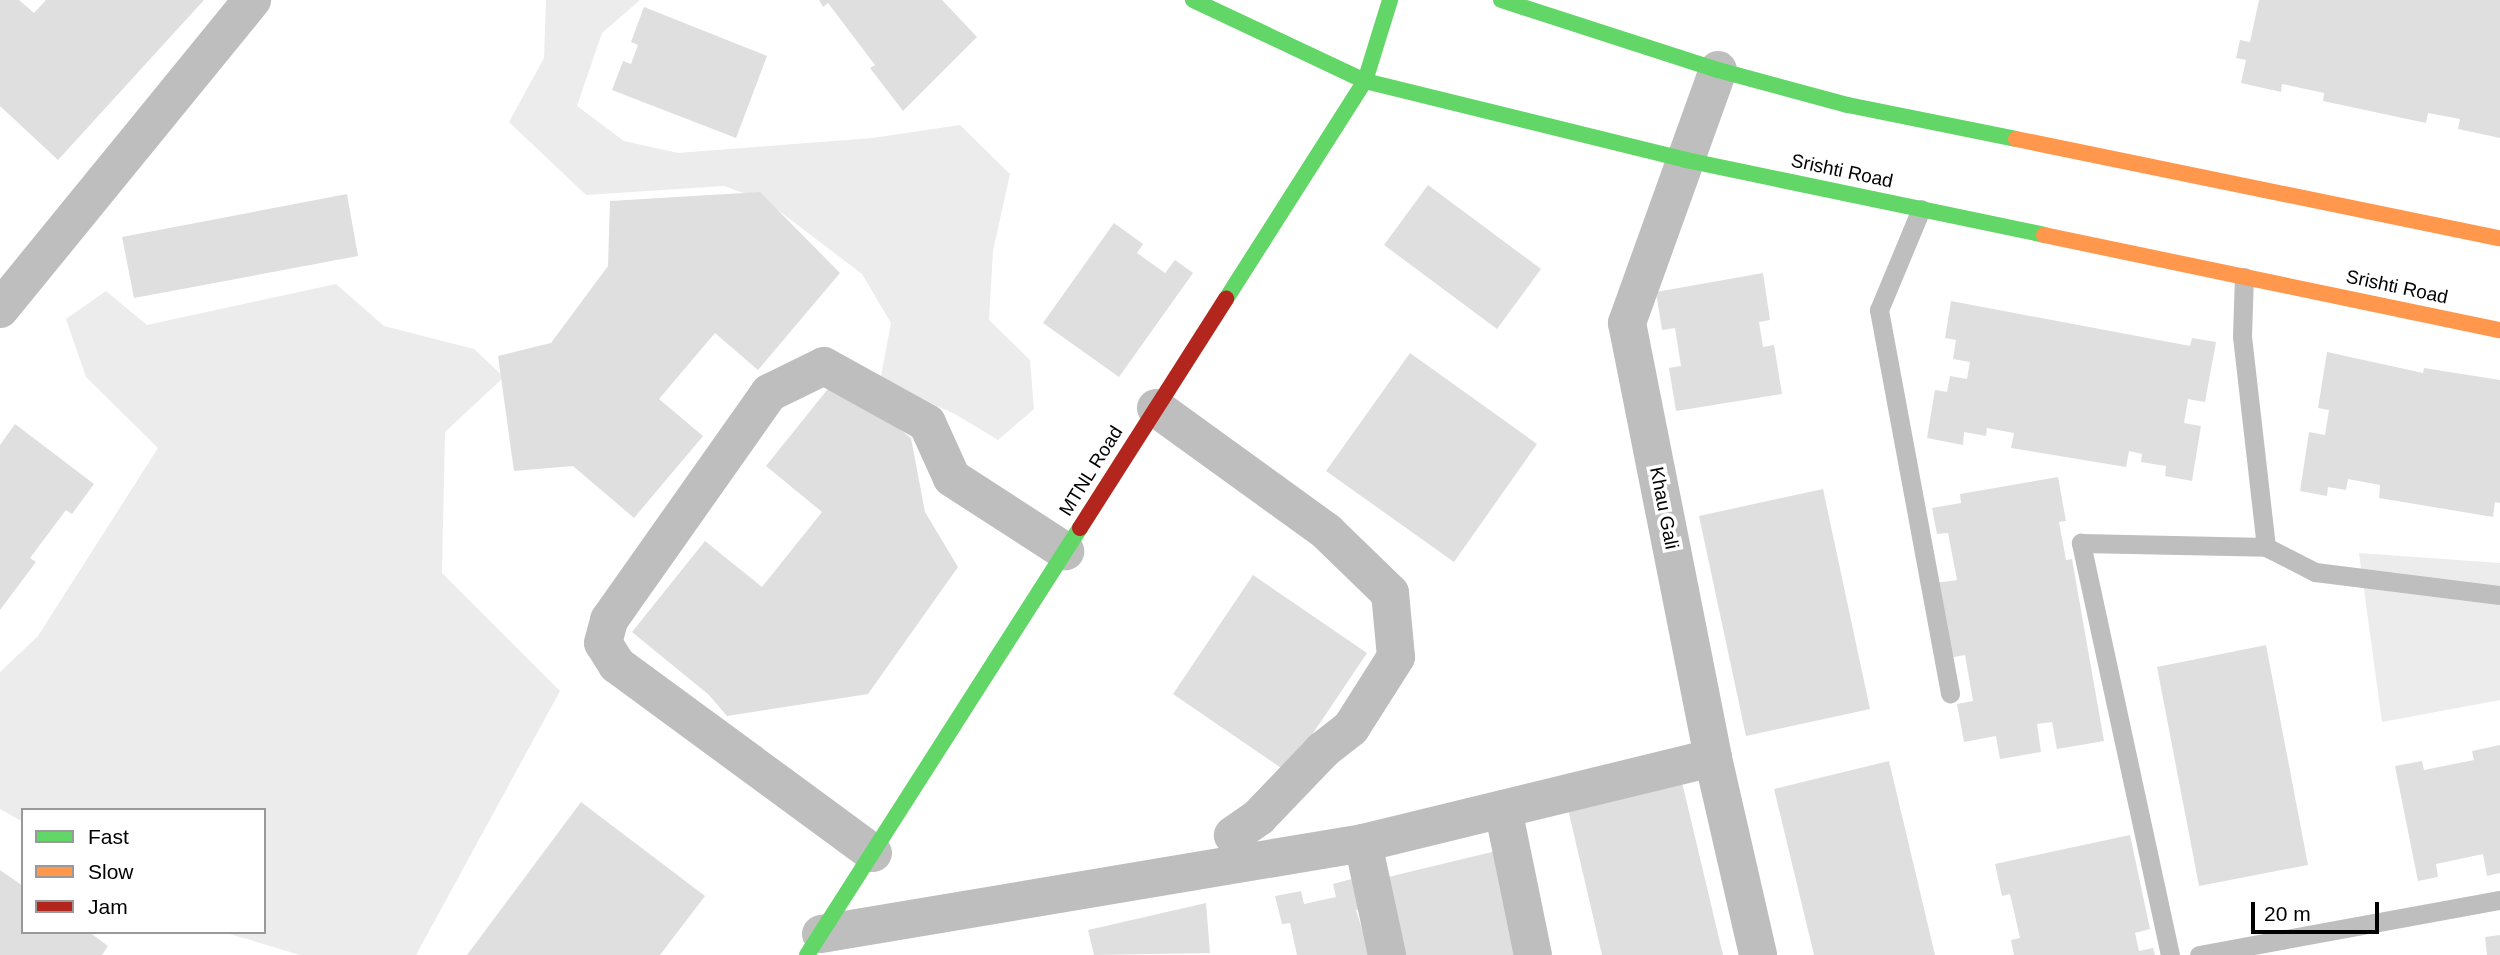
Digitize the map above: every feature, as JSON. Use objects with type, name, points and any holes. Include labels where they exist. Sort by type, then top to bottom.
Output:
[{"type":"main road","name":"Srishti Road","points":[[1193,0],[1365,81],[1686,160],[2500,330]]},
{"type":"main road","name":"MTNL Road","points":[[814,944],[1365,81],[1390,0]]},
{"type":"main road","points":[[1501,0],[1718,70],[1849,105],[2500,238]]},
{"type":"street","points":[[0,309],[252,0]]},
{"type":"street","name":"Khau Gali","points":[[1718,70],[1627,323],[1713,758],[1758,955]]},
{"type":"street","points":[[873,853],[617,666],[603,643],[609,620],[769,393],[824,366],[927,423],[952,478],[1065,551]]},
{"type":"street","points":[[1156,408],[1326,532],[1390,593],[1396,657],[1364,708],[1351,728],[1323,750],[1259,817],[1233,835]]},
{"type":"street","points":[[814,944],[1363,843],[1713,758]]},
{"type":"street","points":[[1503,809],[1534,955]]},
{"type":"street","points":[[1363,843],[1387,955]]},
{"type":"lane","points":[[1921,209],[1879,310],[1950,693]]},
{"type":"lane","points":[[2244,277],[2242,336],[2266,547]]},
{"type":"lane","points":[[2170,955],[2081,543],[2266,547],[2315,572],[2500,595]]},
{"type":"lane","points":[[2212,954],[2500,900]]},
{"type":"shaded area","points":[[546,0],[640,0],[602,33],[577,106],[624,141],[678,153],[872,138],[960,125],[1010,174],[993,251],[989,320],[1030,360],[1034,409],[998,440],[955,414],[880,381],[891,323],[862,274],[766,201],[724,186],[586,195],[509,122],[544,58]]},
{"type":"shaded area","points":[[336,284],[384,326],[474,349],[504,377],[445,432],[442,573],[560,691],[416,955],[300,955],[230,934],[266,934],[266,808],[21,808],[21,821],[0,809],[0,672],[38,636],[158,448],[86,377],[66,319],[106,291],[147,325]]},
{"type":"shaded area","points":[[2359,553],[2500,563],[2500,700],[2382,722]]},
{"type":"building","points":[[0,0],[19,0],[34,13],[46,0],[204,0],[58,160],[0,106]]},
{"type":"building","points":[[819,0],[942,0],[977,37],[903,111],[870,68],[875,65],[828,3],[823,7]]},
{"type":"building","points":[[2259,0],[2500,0],[2500,138],[2458,129],[2460,119],[2428,113],[2426,123],[2323,101],[2324,93],[2282,84],[2281,92],[2241,83],[2246,60],[2236,58],[2240,40],[2250,42]]},
{"type":"building","points":[[644,7],[767,56],[736,138],[612,90],[623,61],[631,64],[638,45],[631,42]]},
{"type":"building","points":[[1428,185],[1541,269],[1497,329],[1384,245]]},
{"type":"building","points":[[760,192],[840,273],[758,370],[715,333],[659,399],[703,436],[634,518],[573,466],[514,471],[498,356],[551,343],[608,266],[610,201]]},
{"type":"building","points":[[347,194],[358,256],[134,298],[122,237]]},
{"type":"building","points":[[1114,223],[1143,244],[1137,253],[1165,273],[1175,260],[1193,273],[1119,377],[1043,323]]},
{"type":"building","points":[[1763,273],[1770,320],[1759,322],[1763,347],[1774,345],[1782,394],[1676,411],[1669,368],[1681,366],[1675,328],[1662,330],[1656,292]]},
{"type":"building","points":[[1951,301],[2190,346],[2192,338],[2216,342],[2205,402],[2188,399],[2184,423],[2201,426],[2192,481],[2165,476],[2166,466],[2141,462],[2142,454],[2129,451],[2126,467],[2011,448],[2014,433],[1987,428],[1986,436],[1964,432],[1963,445],[1927,438],[1935,390],[1947,392],[1950,376],[1967,379],[1970,362],[1953,359],[1956,340],[1945,338]]},
{"type":"building","points":[[2327,352],[2423,373],[2424,368],[2500,380],[2500,503],[2495,502],[2493,517],[2379,498],[2380,485],[2348,479],[2346,490],[2328,487],[2327,496],[2300,491],[2309,432],[2325,435],[2329,410],[2318,408]]},
{"type":"building","points":[[1410,353],[1537,444],[1454,562],[1326,471]]},
{"type":"building","points":[[835,380],[911,438],[925,512],[958,567],[868,694],[727,716],[709,695],[632,632],[705,541],[762,587],[822,512],[766,466]]},
{"type":"building","points":[[15,424],[94,484],[72,514],[66,510],[30,558],[36,562],[0,610],[0,445]]},
{"type":"building","points":[[2058,477],[2066,521],[2059,522],[2066,560],[2072,559],[2104,741],[2057,749],[2052,722],[2037,724],[2041,752],[2000,759],[1996,736],[1964,742],[1957,704],[1973,701],[1965,655],[1949,658],[1935,583],[1957,580],[1948,533],[1937,534],[1932,508],[1961,503],[1960,494]]},
{"type":"building","points":[[1823,489],[1870,709],[1746,736],[1699,516]]},
{"type":"building","points":[[1253,575],[1367,653],[1287,772],[1173,694]]},
{"type":"building","points":[[2266,645],[2308,865],[2199,886],[2157,667]]},
{"type":"building","points":[[2500,745],[2500,873],[2487,876],[2483,854],[2436,864],[2438,877],[2418,881],[2395,766],[2422,761],[2424,770],[2474,760],[2472,751]]},
{"type":"building","points":[[1889,761],[1935,955],[1814,955],[1774,789]]},
{"type":"building","points":[[1681,778],[1723,955],[1602,955],[1567,805]]},
{"type":"building","points":[[581,802],[705,896],[660,955],[467,955]]},
{"type":"building","points":[[2130,835],[2150,929],[2135,933],[2139,951],[2153,948],[2155,955],[2014,955],[2011,940],[2020,938],[2010,894],[2002,896],[1995,864]]},
{"type":"building","points":[[1496,851],[1521,955],[1399,955],[1380,879]]},
{"type":"building","points":[[0,870],[21,885],[21,934],[92,934],[108,946],[102,955],[0,955]]},
{"type":"building","points":[[1359,877],[1366,908],[1356,910],[1370,955],[1297,955],[1290,923],[1282,924],[1275,896],[1301,891],[1304,904],[1336,897],[1333,884]]},
{"type":"building","points":[[1206,903],[1210,953],[1094,955],[1088,930]]},
{"type":"building","points":[[2500,935],[2500,955],[2487,955],[2485,937]]},
{"type":"traffic: fast","points":[[1193,0],[1365,81],[1686,160],[2044,235]]},
{"type":"traffic: fast","points":[[1226,299],[1365,81],[1390,0]]},
{"type":"traffic: fast","points":[[1501,0],[1718,70],[1848,105],[2016,139]]},
{"type":"traffic: fast","points":[[807,955],[1080,528]]},
{"type":"traffic: slow","points":[[2016,139],[2500,238]]},
{"type":"traffic: slow","points":[[2044,235],[2500,330]]},
{"type":"traffic: jam","points":[[1080,528],[1226,299]]}]
